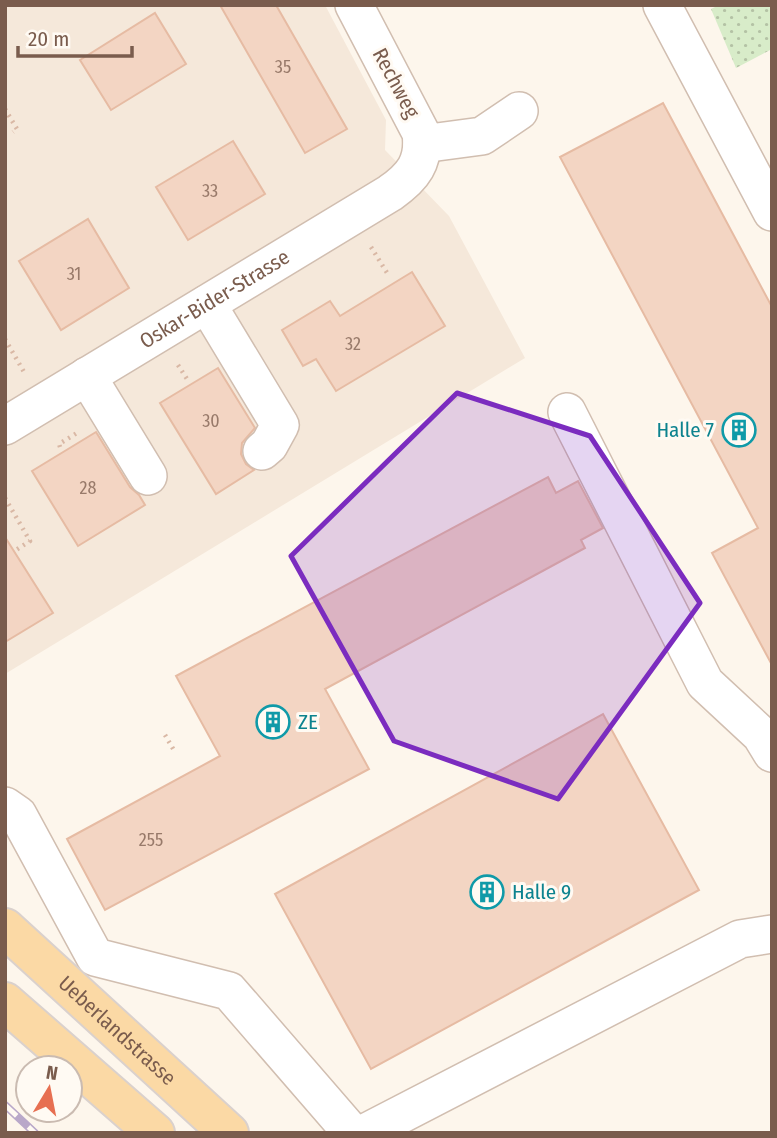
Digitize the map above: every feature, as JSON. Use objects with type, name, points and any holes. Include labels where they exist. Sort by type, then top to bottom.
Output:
[{"type":"main road","name":"Ueberlandstrasse","points":[[5,928],[229,1133]]},
{"type":"main road","points":[[5,1002],[155,1133]]},
{"type":"street","name":"Rechweg","points":[[354,5],[417,124],[421,155]]},
{"type":"street","points":[[662,5],[772,212]]},
{"type":"street","points":[[421,155],[482,136],[519,111]]},
{"type":"street","name":"Oskar-Bider-Strasse","points":[[5,426],[390,193],[403,184],[421,155]]},
{"type":"street","points":[[207,304],[279,425],[269,445],[262,451]]},
{"type":"street","points":[[87,376],[148,476]]},
{"type":"street","points":[[567,412],[705,683],[761,735],[772,753]]},
{"type":"street","points":[[5,806],[18,815],[95,957],[229,991],[352,1133]]},
{"type":"street","points":[[365,1133],[740,940],[772,934]]},
{"type":"path","points":[[5,109],[18,129],[13,132]]},
{"type":"path","points":[[369,245],[388,276]]},
{"type":"path","points":[[5,498],[30,541],[16,550]]},
{"type":"path","points":[[165,735],[174,752]]},
{"type":"highlighted area","points":[[457,393],[590,436],[700,603],[558,799],[394,741],[291,556]]},
{"type":"shaded area","points":[[5,5],[325,5],[386,120],[385,150],[449,216],[525,358],[5,674]]},
{"type":"green space","points":[[719,5],[772,5],[772,49],[736,68],[711,9]]},
{"type":"building","points":[[220,5],[276,5],[347,129],[305,153]]},
{"type":"building","points":[[155,13],[186,64],[111,110],[80,60]]},
{"type":"building","name":"Halle 7","points":[[663,103],[772,307],[772,665],[712,553],[758,528],[560,157]]},
{"type":"building","points":[[233,141],[265,194],[188,240],[156,187]]},
{"type":"building","points":[[88,219],[129,288],[61,330],[19,261]]},
{"type":"building","points":[[412,272],[445,326],[336,391],[316,359],[303,366],[282,330],[330,301],[340,316]]},
{"type":"building","points":[[218,368],[255,428],[242,443],[241,454],[246,464],[254,470],[216,494],[160,403]]},
{"type":"building","points":[[96,432],[130,487],[145,505],[78,546],[32,471]]},
{"type":"building","points":[[548,477],[556,493],[578,481],[603,528],[581,540],[585,548],[325,689],[369,769],[105,910],[67,839],[220,756],[176,676]]},
{"type":"building","points":[[5,537],[53,613],[5,642]]},
{"type":"building","name":"Halle 9","points":[[603,714],[699,890],[371,1069],[275,894]]},
{"type":"railway","points":[[5,1105],[35,1133]]},
{"type":"place","name":"Halle 7","points":[[739,430]]},
{"type":"place","name":"ZE","points":[[273,722]]},
{"type":"place","name":"Halle 9","points":[[487,892]]}]
